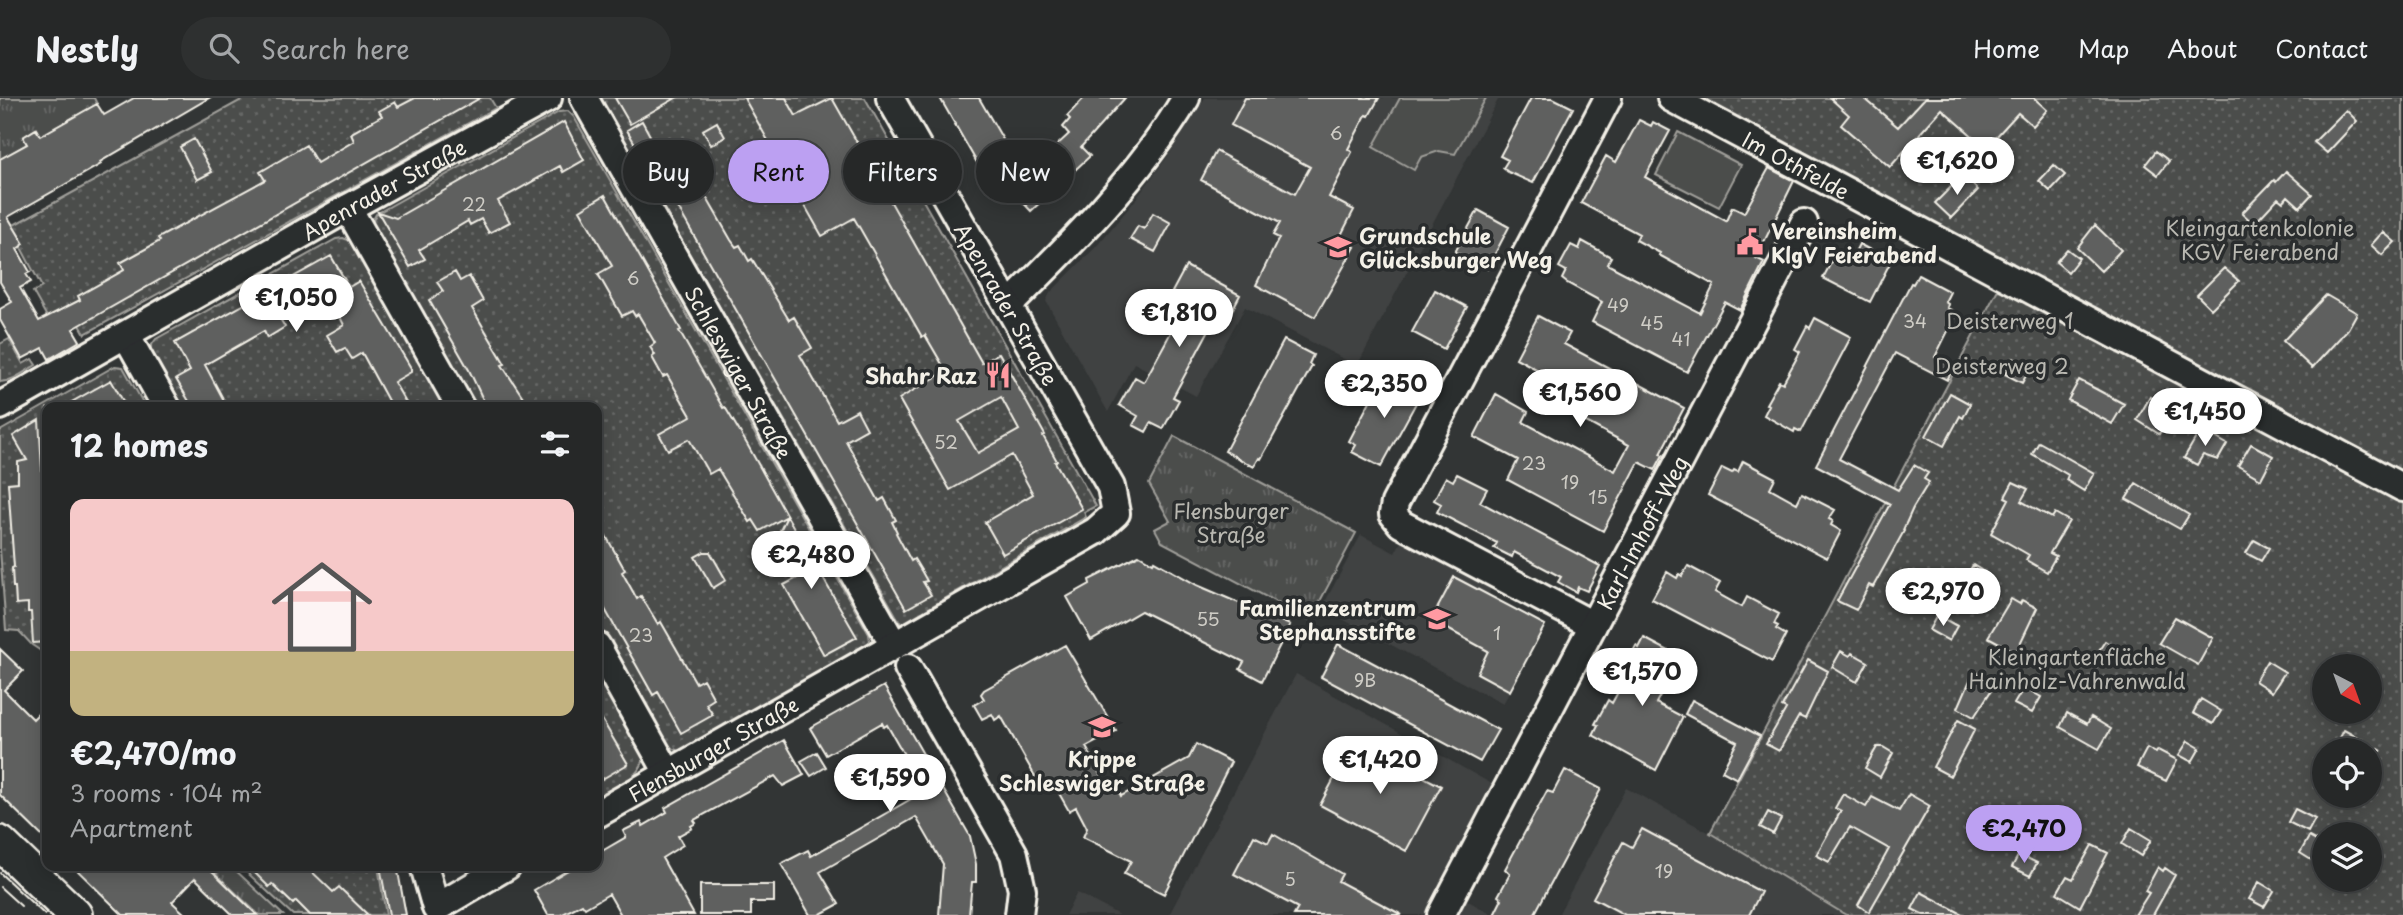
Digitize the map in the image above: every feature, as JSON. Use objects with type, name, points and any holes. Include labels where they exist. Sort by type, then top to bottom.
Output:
[{"type":"main road","points":[[0,843],[75,915]]},
{"type":"street","name":"Apenrader Straße","points":[[0,406],[548,98]]},
{"type":"street","name":"Schleswiger Straße","points":[[583,98],[894,645]]},
{"type":"street","name":"Apenrader Straße","points":[[890,98],[1111,487],[1116,513]]},
{"type":"street","points":[[1008,306],[1108,205],[1146,158],[1186,98]]},
{"type":"street","points":[[1593,625],[1401,524],[1393,514],[1395,503],[1608,98]]},
{"type":"street","name":"Im Othfelde","points":[[1671,98],[2403,488]]},
{"type":"street","points":[[348,208],[458,402]]},
{"type":"street","name":"Karl-Imhoff-Weg","points":[[1441,915],[1804,223]]},
{"type":"street","points":[[126,335],[164,402]]},
{"type":"street","name":"Flensburger Straße","points":[[602,811],[1096,531],[1116,513]]},
{"type":"street","points":[[602,655],[668,773]]},
{"type":"street","points":[[908,668],[1014,854],[1022,890],[1019,915]]},
{"type":"street","points":[[425,871],[436,908],[499,871]]},
{"type":"shaded area","name":"Grundschule Glücksburger Weg","points":[[1205,98],[1499,98],[1357,366],[1245,307],[1196,396],[1134,363],[1108,412],[1046,301],[1050,293],[1095,248],[1133,203],[1168,156]]},
{"type":"shaded area","name":"Familienzentrum Stephansstifte","points":[[1361,535],[1395,553],[1402,540],[1409,543],[1492,587],[1488,595],[1545,625],[1503,704],[1329,612],[1325,607],[1326,600]]},
{"type":"shaded area","points":[[1296,674],[1515,797],[1461,897],[1493,915],[1169,915]]},
{"type":"shaded area","points":[[1626,788],[1710,833],[1846,915],[1558,915]]},
{"type":"shaded area","points":[[1077,893],[1119,915],[1065,915]]},
{"type":"green space","points":[[0,98],[94,98],[97,104],[40,136],[36,129],[23,137],[27,144],[0,159]]},
{"type":"green space","points":[[245,98],[490,98],[496,108],[85,334],[74,314],[52,326],[33,292],[42,287],[10,227]]},
{"type":"green space","points":[[600,98],[865,98],[889,140],[843,140],[843,203],[924,203],[1096,506],[1084,512],[1086,517],[901,624],[660,203],[714,203],[714,140],[624,140]]},
{"type":"green space","points":[[1400,98],[1486,98],[1455,154],[1439,151],[1421,157],[1414,170],[1373,147]]},
{"type":"green space","name":"Kleingartenfläche Hainholz-Vahrenwald","points":[[1671,98],[2403,98],[2403,915],[1846,915],[1710,833],[2005,276]]},
{"type":"green space","points":[[568,111],[574,117],[869,634],[870,641],[679,751],[664,745],[602,637],[602,402],[468,402],[370,226],[376,214],[559,112]]},
{"type":"green space","points":[[1678,132],[1741,165],[1719,207],[1656,175]]},
{"type":"green space","points":[[336,239],[351,241],[443,402],[176,402],[150,357],[151,346],[156,339]]},
{"type":"green space","points":[[9,339],[23,364],[32,359],[36,365],[14,378],[0,382],[0,344]]},
{"type":"green space","points":[[115,366],[123,367],[143,402],[51,402]]},
{"type":"green space","points":[[42,407],[42,652],[19,631],[6,630],[0,549],[0,431]]},
{"type":"green space","name":"Flensburger Straße","points":[[1174,436],[1356,533],[1310,620],[1162,542],[1155,529],[1170,521],[1149,484]]},
{"type":"green space","points":[[602,684],[644,758],[637,772],[602,794]]},
{"type":"green space","points":[[219,871],[236,871],[283,915],[259,915],[216,874]]},
{"type":"green space","points":[[245,871],[379,871],[386,915],[293,915]]},
{"type":"building","points":[[134,98],[209,98],[8,217],[24,244],[17,249],[30,272],[26,274],[31,282],[20,288],[39,321],[80,300],[78,296],[124,270],[120,263],[160,241],[158,238],[265,180],[260,172],[306,145],[317,163],[354,141],[351,134],[353,132],[382,116],[379,111],[395,102],[398,107],[415,98],[480,98],[73,329],[80,341],[49,359],[43,348],[22,359],[0,320],[0,309],[12,302],[0,282],[0,159],[27,144],[23,137],[36,129],[40,136],[97,104],[104,115]]},
{"type":"building","points":[[615,98],[676,98],[630,124]]},
{"type":"building","points":[[744,98],[786,98],[796,116],[832,98],[856,140],[843,140],[843,203],[891,203],[982,363],[999,353],[1082,509],[1003,554],[985,522],[1033,494],[1012,455],[950,490],[899,399],[946,371],[925,335],[922,337],[854,218],[822,236],[803,203],[829,203],[829,140],[768,140]],"holes":[[[1001,397],[1019,430],[978,453],[959,421]]]},
{"type":"building","points":[[940,98],[979,98],[1003,140],[976,140],[976,161]]},
{"type":"building","points":[[1084,98],[1125,98],[1081,147],[1090,156],[1074,171],[1074,140],[1063,140],[1069,134],[1063,127],[1070,119],[1067,116]]},
{"type":"building","points":[[1245,98],[1379,98],[1369,116],[1366,115],[1348,149],[1352,152],[1329,197],[1354,210],[1339,239],[1355,247],[1315,317],[1256,285],[1279,238],[1273,235],[1280,223],[1201,180],[1216,151],[1295,194],[1310,167],[1231,125]]},
{"type":"building","points":[[1531,98],[1553,98],[1573,108],[1533,183],[1503,168],[1508,160],[1500,156]]},
{"type":"building","points":[[1830,98],[1864,98],[1898,127],[1925,98],[2034,98],[2047,110],[2033,126],[2018,113],[1986,148],[1942,109],[1890,167],[1841,125],[1849,115]]},
{"type":"building","points":[[2346,110],[2357,121],[2327,153],[2314,142]]},
{"type":"building","points":[[1639,120],[1651,126],[1653,122],[1670,131],[1645,177],[1726,221],[1732,207],[1744,213],[1769,168],[1794,181],[1756,258],[1764,262],[1740,310],[1725,302],[1687,372],[1592,322],[1602,302],[1562,279],[1566,271],[1559,267],[1571,245],[1579,249],[1582,241],[1611,257],[1607,264],[1700,313],[1714,285],[1636,240],[1639,234],[1581,203],[1606,156],[1616,162]]},
{"type":"building","points":[[642,121],[652,140],[633,140],[627,130]]},
{"type":"building","points":[[564,122],[584,160],[563,172],[560,166],[498,201],[510,222],[489,233],[481,219],[470,225],[468,221],[419,250],[425,259],[410,267],[378,212],[396,218]]},
{"type":"building","points":[[717,122],[725,137],[714,143],[714,140],[708,140],[703,130]]},
{"type":"building","points":[[194,139],[212,172],[197,180],[180,147]]},
{"type":"building","points":[[2156,151],[2169,161],[2158,175],[2145,165]]},
{"type":"building","points":[[2054,165],[2065,175],[2050,191],[2039,181]]},
{"type":"building","points":[[2286,171],[2312,194],[2300,207],[2288,196],[2283,202],[2278,198],[2254,224],[2242,213]]},
{"type":"building","points":[[1963,175],[1978,190],[1951,218],[1935,203]]},
{"type":"building","points":[[605,195],[681,330],[679,331],[787,516],[760,531],[753,520],[750,522],[718,469],[709,474],[689,439],[668,450],[659,434],[691,416],[667,375],[663,377],[652,357],[655,355],[650,347],[655,343],[638,314],[635,316],[632,311],[622,316],[598,274],[612,266],[580,210]]},
{"type":"building","points":[[675,203],[710,203],[736,247],[740,245],[749,261],[752,259],[789,320],[794,317],[812,348],[800,355],[837,421],[857,410],[867,429],[846,441],[879,501],[884,498],[896,520],[892,522],[896,533],[911,561],[914,559],[922,572],[927,581],[923,582],[931,595],[906,609]]},
{"type":"building","points":[[1023,203],[1040,203],[1031,211]]},
{"type":"building","points":[[1478,210],[1509,227],[1487,269],[1455,252]]},
{"type":"building","points":[[1153,213],[1171,223],[1155,252],[1130,239],[1138,226],[1144,229]]},
{"type":"building","points":[[2095,225],[2121,250],[2101,271],[2077,248]]},
{"type":"building","points":[[2383,232],[2395,242],[2382,255],[2371,245]]},
{"type":"building","points":[[1859,244],[1891,261],[1870,302],[1823,278],[1837,251],[1848,256],[1850,252],[1854,254]]},
{"type":"building","points":[[2067,249],[2079,258],[2068,272],[2056,262]]},
{"type":"building","points":[[331,256],[349,287],[359,281],[411,368],[411,372],[394,382],[406,402],[389,402],[362,353],[352,359],[345,348],[337,352],[327,335],[344,325],[340,317],[345,314],[330,288],[279,317],[285,327],[267,338],[264,331],[205,365],[225,402],[189,402],[176,379],[190,371],[175,343]]},
{"type":"building","points":[[1186,266],[1240,295],[1226,322],[1216,317],[1173,397],[1179,400],[1163,429],[1151,423],[1146,432],[1133,425],[1138,416],[1119,405],[1135,377],[1144,382],[1188,301],[1172,292]]},
{"type":"building","points":[[2224,268],[2239,281],[2211,309],[2197,295]]},
{"type":"building","points":[[455,272],[460,281],[469,276],[483,301],[472,308],[505,364],[502,365],[526,402],[484,402],[429,300],[443,291],[437,282]]},
{"type":"building","points":[[1918,275],[1950,292],[1945,302],[1948,304],[1947,308],[1957,313],[1935,357],[1954,367],[1947,380],[1895,353],[1839,459],[1898,490],[1914,465],[1928,473],[1924,479],[1929,482],[1913,508],[1904,531],[1873,587],[1869,585],[1856,610],[1837,601],[1890,504],[1816,465],[1911,283],[1913,284]]},
{"type":"building","points":[[1435,290],[1467,307],[1444,349],[1412,332]]},
{"type":"building","points":[[2326,295],[2357,313],[2348,329],[2312,368],[2283,341]]},
{"type":"building","points":[[1538,316],[1570,333],[1564,344],[1684,408],[1660,454],[1663,455],[1655,470],[1639,462],[1603,531],[1508,480],[1518,460],[1474,437],[1496,394],[1528,412],[1523,422],[1615,471],[1629,445],[1549,402],[1560,382],[1516,358]]},
{"type":"building","points":[[1815,318],[1851,337],[1801,432],[1795,429],[1794,432],[1764,415],[1769,405],[1766,404],[1779,381],[1783,383],[1800,352],[1795,349],[1807,326],[1810,328]]},
{"type":"building","points":[[1284,340],[1313,355],[1309,364],[1312,366],[1254,467],[1225,451]]},
{"type":"building","points":[[2013,358],[2031,367],[2022,383],[2005,374]]},
{"type":"building","points":[[1392,376],[1422,392],[1381,467],[1352,452],[1356,445],[1349,441],[1381,380],[1389,384]]},
{"type":"building","points":[[111,380],[124,402],[72,402]]},
{"type":"building","points":[[2079,380],[2124,404],[2112,424],[2068,400]]},
{"type":"building","points":[[1950,393],[1970,404],[1963,418],[1960,416],[1944,446],[1926,436]]},
{"type":"building","points":[[2150,397],[2173,411],[2159,434],[2137,420]]},
{"type":"building","points":[[39,420],[42,468],[42,642],[33,643],[28,603],[16,604],[13,587],[8,483],[18,482],[18,462],[27,460],[13,436]]},
{"type":"building","points":[[2201,429],[2227,444],[2218,460],[2203,455],[2197,465],[2184,458]]},
{"type":"building","points":[[2039,442],[2094,473],[2084,491],[2066,480],[2068,475],[2032,454]]},
{"type":"building","points":[[2251,444],[2273,456],[2261,479],[2238,466]]},
{"type":"building","points":[[1743,461],[1775,478],[1770,488],[1797,503],[1802,493],[1835,510],[1829,519],[1833,521],[1831,525],[1841,531],[1827,558],[1708,495],[1722,468],[1732,473],[1734,470],[1738,472]]},
{"type":"building","points":[[1457,474],[1487,489],[1480,502],[1600,566],[1587,591],[1578,587],[1576,592],[1558,582],[1561,577],[1514,552],[1512,557],[1494,548],[1497,543],[1437,512],[1441,504],[1434,500],[1440,488],[1446,477],[1453,481]]},
{"type":"building","points":[[2013,482],[2028,489],[2021,501],[2052,518],[2055,513],[2069,521],[2050,553],[2056,556],[2047,572],[2026,560],[2029,555],[1991,533],[2009,499],[2005,497]]},
{"type":"building","points":[[2136,483],[2189,515],[2180,529],[2126,499]]},
{"type":"building","points":[[787,516],[857,637],[824,655],[784,585],[799,577],[774,565],[767,558]]},
{"type":"building","points":[[602,529],[625,570],[622,572],[637,599],[641,596],[658,624],[661,622],[696,683],[703,679],[714,699],[706,704],[713,715],[681,733],[658,692],[653,695],[602,604]]},
{"type":"building","points":[[2254,540],[2269,548],[2261,561],[2246,553]]},
{"type":"building","points":[[710,552],[726,580],[713,588],[695,557]]},
{"type":"building","points":[[1139,555],[1197,585],[1290,625],[1262,681],[1240,669],[1244,662],[1141,611],[1091,640],[1067,597],[1090,584],[1089,580]]},
{"type":"building","points":[[1973,565],[1986,573],[1971,598],[1958,590]]},
{"type":"building","points":[[1688,566],[1720,583],[1715,592],[1742,607],[1747,597],[1779,614],[1774,624],[1778,626],[1776,629],[1786,635],[1772,662],[1652,599],[1667,572],[1677,578],[1679,574],[1682,576]]},
{"type":"building","points":[[1454,577],[1545,625],[1510,691],[1477,673],[1488,651],[1431,620]]},
{"type":"building","points":[[2011,599],[2020,604],[2022,600],[2037,608],[2016,652],[1988,637]]},
{"type":"building","points":[[1937,615],[1957,626],[1949,641],[1929,630]]},
{"type":"building","points":[[2175,617],[2213,638],[2198,665],[2159,643]]},
{"type":"building","points":[[1644,638],[1680,657],[1656,703],[1683,717],[1656,770],[1593,735],[1598,725],[1595,724],[1608,700],[1612,703],[1629,672],[1624,669],[1636,646],[1639,648]]},
{"type":"building","points":[[2105,641],[2118,649],[2109,664],[2096,655]]},
{"type":"building","points":[[1338,644],[1498,730],[1480,762],[1321,677]]},
{"type":"building","points":[[1065,645],[1116,731],[1086,747],[1107,785],[1116,786],[1121,796],[1189,758],[1196,744],[1231,762],[1164,894],[1124,874],[1131,861],[1083,837],[1087,828],[1076,807],[1069,811],[1052,781],[1041,787],[1001,716],[995,720],[992,714],[982,719],[974,705],[984,699],[981,694],[984,690]]},
{"type":"building","points":[[0,649],[23,671],[4,690],[33,719],[42,710],[42,836],[0,795]]},
{"type":"building","points":[[1841,651],[1850,656],[1852,653],[1868,662],[1857,682],[1832,667]]},
{"type":"building","points":[[1808,660],[1828,671],[1805,719],[1799,716],[1779,751],[1766,744],[1786,709],[1782,707]]},
{"type":"building","points":[[2267,661],[2285,672],[2272,692],[2255,681]]},
{"type":"building","points":[[1974,671],[1996,683],[1974,717],[1958,708]]},
{"type":"building","points":[[884,686],[970,836],[976,864],[976,882],[972,882],[969,915],[939,915],[943,864],[916,817],[820,872],[839,904],[819,915],[810,915],[781,864],[808,850],[811,856],[925,791],[887,725],[884,727],[882,723],[826,755],[810,728]]},
{"type":"building","points":[[2024,687],[2041,697],[2032,713],[2014,704]]},
{"type":"building","points":[[2201,699],[2221,711],[2213,724],[2193,713]]},
{"type":"building","points":[[1692,700],[1760,736],[1737,779],[1722,771],[1737,742],[1685,714]]},
{"type":"building","points":[[2067,713],[2087,724],[2091,717],[2111,729],[2099,749],[2060,727]]},
{"type":"building","points":[[602,720],[628,764],[602,779]]},
{"type":"building","points":[[1958,720],[1975,729],[1950,776],[1933,767]]},
{"type":"building","points":[[2344,730],[2358,738],[2340,738]]},
{"type":"building","points":[[784,740],[804,775],[783,786],[775,776],[694,820],[696,823],[692,828],[678,836],[683,845],[662,858],[694,915],[621,915],[609,894],[585,908],[582,904],[561,915],[548,915],[534,890],[566,871],[602,871],[602,851],[626,837],[623,831],[641,822],[643,826],[667,812],[665,808]]},
{"type":"building","points":[[1354,741],[1441,786],[1406,851],[1320,805]]},
{"type":"building","points":[[2188,741],[2200,748],[2192,762],[2179,755]]},
{"type":"building","points":[[1877,747],[1883,747],[1893,753],[1880,777],[1865,768]]},
{"type":"building","points":[[2147,748],[2156,753],[2158,750],[2177,760],[2166,781],[2137,767]]},
{"type":"building","points":[[817,752],[826,767],[811,776],[801,761]]},
{"type":"building","points":[[1565,770],[1601,789],[1534,915],[1494,915],[1502,899],[1498,896],[1510,874],[1505,869],[1547,791],[1553,793]]},
{"type":"building","points":[[1843,794],[1866,807],[1872,797],[1899,811],[1909,794],[1930,806],[1869,912],[1858,905],[1889,849],[1850,827],[1829,862],[1816,855],[1841,811],[1835,808]]},
{"type":"building","points":[[2295,809],[2315,819],[2308,832],[2288,822]]},
{"type":"building","points":[[1768,812],[1781,819],[1773,834],[1760,827]]},
{"type":"building","points":[[2065,817],[2083,826],[2075,842],[2057,833]]},
{"type":"building","points":[[2131,828],[2151,840],[2141,856],[2122,844]]},
{"type":"building","points":[[1642,829],[1761,892],[1749,915],[1625,915],[1593,898],[1623,842],[1632,847]]},
{"type":"building","points":[[1273,834],[1342,874],[1338,881],[1402,915],[1294,915],[1298,908],[1234,874],[1254,836],[1268,843]]},
{"type":"building","points":[[2309,837],[2312,839],[2312,860],[2300,853]]},
{"type":"building","points":[[2092,845],[2108,853],[2080,907],[2057,893],[2067,876],[2073,879]]},
{"type":"building","points":[[2019,854],[2037,863],[2030,876],[2012,867]]},
{"type":"building","points":[[2158,867],[2175,875],[2153,915],[2135,915],[2149,893],[2145,891]]},
{"type":"building","points":[[78,871],[212,871],[257,915],[233,915],[195,878],[172,902],[186,915],[123,915]]},
{"type":"building","points":[[253,871],[311,871],[333,892],[339,887],[368,915],[310,915],[296,901],[293,904],[272,884],[269,887]]},
{"type":"building","points":[[381,871],[398,871],[406,915],[389,915]]},
{"type":"building","points":[[2259,882],[2274,891],[2264,907],[2249,899]]},
{"type":"building","points":[[700,885],[774,885],[774,902],[751,902],[751,915],[700,915]]},
{"type":"building","points":[[1921,892],[1964,915],[1924,915],[1912,909]]},
{"type":"tram line","points":[[0,873],[45,915]]},
{"type":"tram line","points":[[0,887],[21,906]]},
{"type":"place","name":"Vereinsheim KlgV Feierabend","points":[[1750,242]]},
{"type":"place","name":"Grundschule Glücksburger Weg","points":[[1338,247]]},
{"type":"place","name":"Shahr Raz","points":[[998,375]]},
{"type":"place","name":"Familienzentrum Stephansstifte","points":[[1437,619]]},
{"type":"place","name":"Krippe Schleswiger Straße","points":[[1102,727]]},
{"type":"park label","name":"Kleingartenkolonie KGV Feierabend","points":[[2260,239]]},
{"type":"park label","name":"Deisterweg 1","points":[[2010,320]]},
{"type":"park label","name":"Deisterweg 2","points":[[2002,365]]}]
